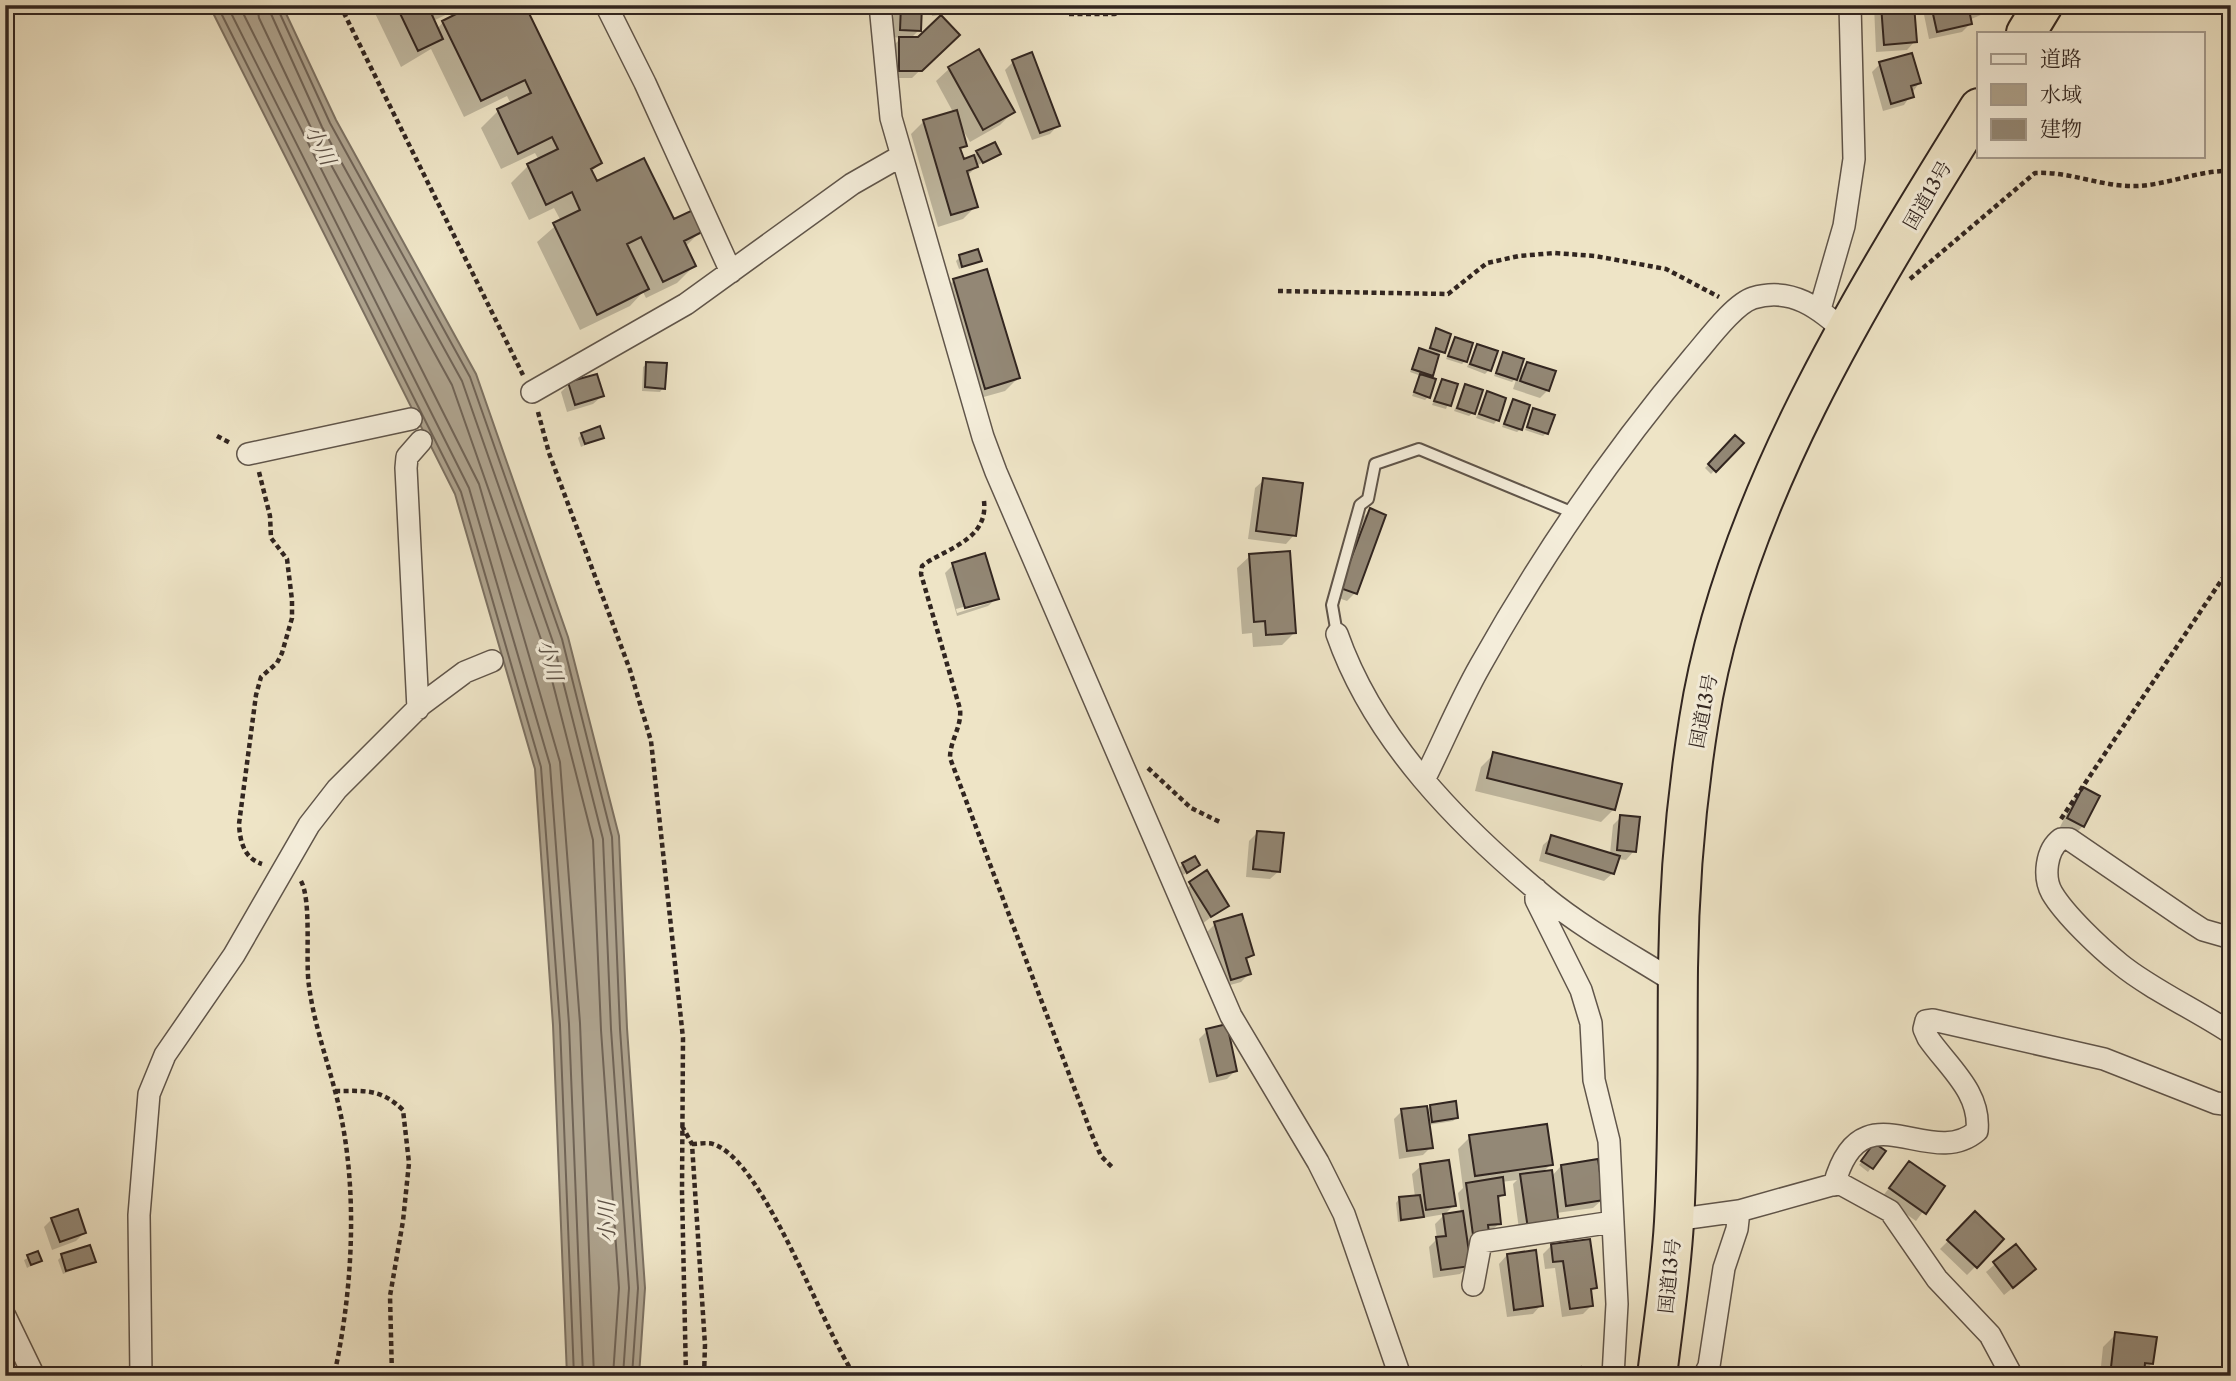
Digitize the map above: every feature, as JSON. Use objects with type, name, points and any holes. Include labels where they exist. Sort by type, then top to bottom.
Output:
[{"type":"highway","points":[[2026,32],[2043,5]]},
{"type":"highway","name":"国道13号","points":[[1657,1376],[1674,1220],[1678,985],[1685,836],[1699,718],[1730,591],[1833,321],[1871,291],[1977,111]]},
{"type":"street","points":[[606,5],[645,83],[731,272]]},
{"type":"street","points":[[880,5],[891,118],[983,437],[1231,1017],[1318,1162],[1344,1214],[1400,1376]]},
{"type":"street","points":[[1833,321],[1854,159],[1850,5]]},
{"type":"street","points":[[532,392],[686,304],[852,184],[901,156]]},
{"type":"street","points":[[1424,780],[1480,667],[1576,514],[1642,417],[1722,322],[1751,298],[1782,295],[1812,303],[1833,321]]},
{"type":"street","points":[[248,454],[411,419]]},
{"type":"street","points":[[418,709],[406,468],[407,457],[421,441]]},
{"type":"street","points":[[1337,634],[1350,673],[1373,713],[1424,780],[1474,833],[1536,889],[1678,985]]},
{"type":"street","points":[[141,1376],[139,1215],[149,1094],[169,1048],[233,955],[309,825],[370,754],[418,709],[465,672],[492,661]]},
{"type":"street","points":[[2231,939],[2194,924],[2068,839],[2058,841],[2047,865],[2052,893],[2121,965],[2231,1033]]},
{"type":"street","points":[[1536,889],[1536,900],[1581,990],[1591,1023],[1594,1080],[1609,1141],[1617,1304],[1613,1376]]},
{"type":"street","points":[[1834,1185],[1838,1172],[1857,1141],[1878,1133],[1946,1143],[1967,1139],[1977,1131],[1978,1121],[1970,1091],[1928,1038],[1924,1029],[1926,1021],[1933,1020],[2104,1059],[2216,1103],[2231,1105]]},
{"type":"street","points":[[1674,1220],[1739,1211],[1834,1185],[1849,1188],[1890,1211],[1937,1279],[1990,1335],[2012,1376]]},
{"type":"street","points":[[1704,1376],[1709,1366],[1724,1268],[1737,1229],[1739,1211]]},
{"type":"street","points":[[1473,1285],[1481,1242],[1613,1222]]},
{"type":"street","points":[[5,1316],[34,1376]]},
{"type":"lane","points":[[1337,634],[1332,605],[1360,505],[1368,499],[1375,464],[1419,449],[1576,514]]},
{"type":"path","points":[[340,5],[532,392],[549,453],[630,670],[652,741],[683,1038],[681,1125],[686,1376]]},
{"type":"path","points":[[1069,15],[1115,14],[1123,5]]},
{"type":"path","points":[[1871,291],[1882,293],[1914,277],[2035,173],[2061,174],[2101,184],[2133,186],[2231,171]]},
{"type":"path","points":[[1278,291],[1448,293],[1487,263],[1519,256],[1554,253],[1595,256],[1666,269],[1740,308]]},
{"type":"path","points":[[984,493],[986,516],[978,531],[922,566],[921,574],[960,709],[959,728],[952,743],[950,758],[1092,1135],[1101,1156],[1114,1169]]},
{"type":"path","points":[[2058,841],[2059,823],[2231,566]]},
{"type":"path","points":[[1119,754],[1145,766],[1191,808],[1222,823]]},
{"type":"path","points":[[335,1091],[369,1091],[387,1095],[403,1110],[409,1163],[403,1221],[390,1296],[392,1376]]},
{"type":"path","points":[[681,1125],[692,1144],[705,1345],[704,1376]]},
{"type":"path","points":[[692,1144],[713,1144],[739,1162],[767,1205],[855,1376]]},
{"type":"water","name":"小川","points":[[209,5],[282,5],[336,120],[476,374],[568,637],[619,836],[627,1028],[645,1288],[639,1376],[567,1376],[553,1025],[535,769],[455,494]]},
{"type":"building","points":[[396,5],[451,5],[432,15],[443,39],[418,51]]},
{"type":"building","points":[[474,5],[525,5],[602,163],[591,169],[597,181],[644,158],[674,219],[693,210],[704,231],[684,241],[696,266],[663,282],[641,237],[627,244],[649,289],[597,315],[553,223],[580,210],[572,192],[546,205],[527,164],[558,149],[552,137],[518,154],[497,109],[531,93],[525,80],[481,101],[442,21]]},
{"type":"building","points":[[901,5],[922,5],[921,31],[900,30]]},
{"type":"building","points":[[1881,5],[1914,5],[1917,42],[1884,45]]},
{"type":"building","points":[[1931,5],[1968,5],[1972,24],[1937,32]]},
{"type":"building","points":[[941,15],[960,35],[922,71],[899,71],[899,37],[918,37]]},
{"type":"building","points":[[979,49],[1015,112],[983,130],[948,67]]},
{"type":"building","points":[[1032,52],[1060,126],[1040,133],[1012,60]]},
{"type":"building","points":[[1912,53],[1921,83],[1911,86],[1914,97],[1891,104],[1879,62]]},
{"type":"building","points":[[957,110],[967,146],[960,148],[964,159],[974,155],[978,167],[967,171],[978,207],[951,215],[923,120]]},
{"type":"building","points":[[995,142],[1001,154],[983,163],[976,151]]},
{"type":"building","points":[[978,249],[982,261],[962,267],[959,255]]},
{"type":"building","points":[[987,269],[1020,378],[985,389],[953,279]]},
{"type":"building","points":[[1436,328],[1451,334],[1445,353],[1430,348]]},
{"type":"building","points":[[1455,337],[1473,343],[1467,362],[1448,356]]},
{"type":"building","points":[[1477,344],[1498,351],[1491,371],[1470,364]]},
{"type":"building","points":[[1419,348],[1439,355],[1433,376],[1412,369]]},
{"type":"building","points":[[1503,352],[1524,359],[1517,380],[1496,373]]},
{"type":"building","points":[[646,362],[667,363],[665,389],[645,387]]},
{"type":"building","points":[[1527,362],[1556,371],[1549,391],[1520,381]]},
{"type":"building","points":[[597,374],[604,396],[575,405],[568,382]]},
{"type":"building","points":[[1420,374],[1436,379],[1430,398],[1414,392]]},
{"type":"building","points":[[1442,379],[1458,384],[1451,406],[1434,401]]},
{"type":"building","points":[[1465,384],[1483,390],[1475,414],[1457,408]]},
{"type":"building","points":[[1487,391],[1506,398],[1499,421],[1479,414]]},
{"type":"building","points":[[1513,399],[1530,405],[1522,430],[1504,424]]},
{"type":"building","points":[[1533,408],[1555,415],[1548,434],[1527,427]]},
{"type":"building","points":[[600,426],[604,438],[585,444],[581,433]]},
{"type":"building","points":[[1735,435],[1744,443],[1716,472],[1708,464]]},
{"type":"building","points":[[1263,478],[1303,483],[1296,536],[1256,531]]},
{"type":"building","points":[[1370,508],[1386,515],[1357,594],[1340,588]]},
{"type":"building","points":[[1290,551],[1296,633],[1266,635],[1265,621],[1254,622],[1249,554]]},
{"type":"building","points":[[985,553],[999,599],[965,608],[952,563]]},
{"type":"building","points":[[1493,752],[1622,784],[1615,810],[1487,778]]},
{"type":"building","points":[[2083,787],[2100,796],[2084,827],[2067,818]]},
{"type":"building","points":[[1620,815],[1640,817],[1636,852],[1617,850]]},
{"type":"building","points":[[1257,831],[1284,833],[1280,872],[1253,869]]},
{"type":"building","points":[[1551,835],[1620,856],[1614,874],[1546,853]]},
{"type":"building","points":[[1195,856],[1200,865],[1187,873],[1182,863]]},
{"type":"building","points":[[1207,870],[1229,906],[1211,917],[1189,882]]},
{"type":"building","points":[[1242,914],[1254,955],[1246,958],[1251,974],[1231,980],[1214,922]]},
{"type":"building","points":[[1227,1024],[1237,1071],[1217,1076],[1206,1029]]},
{"type":"building","points":[[1456,1101],[1458,1118],[1432,1122],[1430,1105]]},
{"type":"building","points":[[1427,1106],[1433,1148],[1407,1151],[1401,1109]]},
{"type":"building","points":[[1547,1124],[1553,1165],[1475,1176],[1469,1135]]},
{"type":"building","points":[[1874,1143],[1886,1151],[1873,1169],[1861,1161]]},
{"type":"building","points":[[1598,1159],[1604,1200],[1566,1206],[1561,1165]]},
{"type":"building","points":[[1449,1160],[1456,1206],[1426,1210],[1420,1164]]},
{"type":"building","points":[[1909,1161],[1945,1186],[1926,1214],[1889,1188]]},
{"type":"building","points":[[1552,1170],[1559,1225],[1528,1229],[1520,1174]]},
{"type":"building","points":[[1503,1177],[1505,1195],[1498,1196],[1501,1224],[1488,1225],[1489,1233],[1473,1235],[1466,1183]]},
{"type":"building","points":[[1420,1195],[1424,1217],[1401,1220],[1399,1197]]},
{"type":"building","points":[[78,1209],[86,1233],[60,1242],[51,1218]]},
{"type":"building","points":[[1463,1211],[1471,1266],[1441,1270],[1436,1237],[1446,1236],[1443,1214]]},
{"type":"building","points":[[1975,1211],[2004,1239],[1977,1268],[1947,1240]]},
{"type":"building","points":[[1590,1239],[1597,1288],[1591,1289],[1593,1306],[1570,1309],[1563,1261],[1553,1262],[1551,1244]]},
{"type":"building","points":[[2016,1244],[2036,1269],[2013,1288],[1993,1262]]},
{"type":"building","points":[[90,1245],[96,1262],[66,1271],[61,1254]]},
{"type":"building","points":[[1536,1250],[1543,1306],[1514,1310],[1507,1254]]},
{"type":"building","points":[[38,1251],[42,1261],[31,1265],[27,1255]]},
{"type":"building","points":[[2115,1332],[2157,1337],[2153,1364],[2145,1363],[2144,1376],[2110,1376]]},
{"type":"building","points":[[1581,1367],[1582,1376],[1545,1376],[1545,1372]]}]
